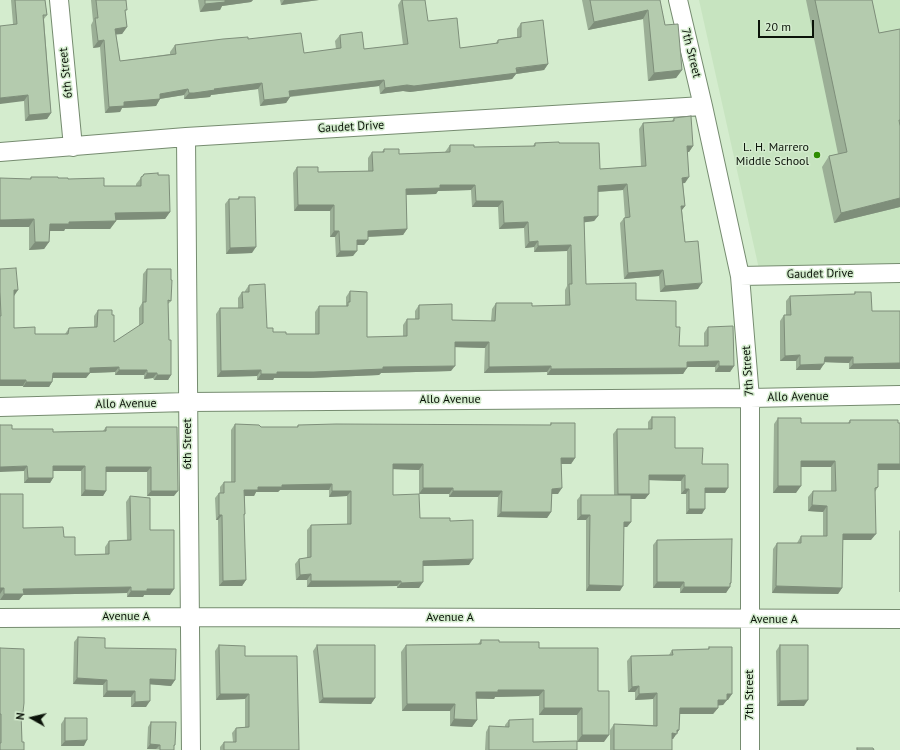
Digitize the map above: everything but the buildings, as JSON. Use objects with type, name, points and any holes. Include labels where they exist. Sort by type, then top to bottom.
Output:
[{"type":"street","name":"6th Street","points":[[59,0],[73,146]]},
{"type":"street","name":"7th Street","points":[[678,0],[740,276],[750,398],[750,750]]},
{"type":"street","name":"Gaudet Drive","points":[[0,152],[186,137],[703,106]]},
{"type":"street","name":"6th Street","points":[[186,137],[191,750]]},
{"type":"street","name":"Gaudet Drive","points":[[740,276],[900,273]]},
{"type":"street","name":"Allo Avenue","points":[[0,407],[188,402],[750,398],[900,395]]},
{"type":"street","name":"Avenue A","points":[[0,618],[189,617],[750,620],[900,619]]},
{"type":"shaded area","name":"L. H. Marrero Middle School","points":[[699,0],[900,0],[900,265],[759,269]]},
{"type":"place","name":"L. H. Marrero Middle School","points":[[817,155]]}]
